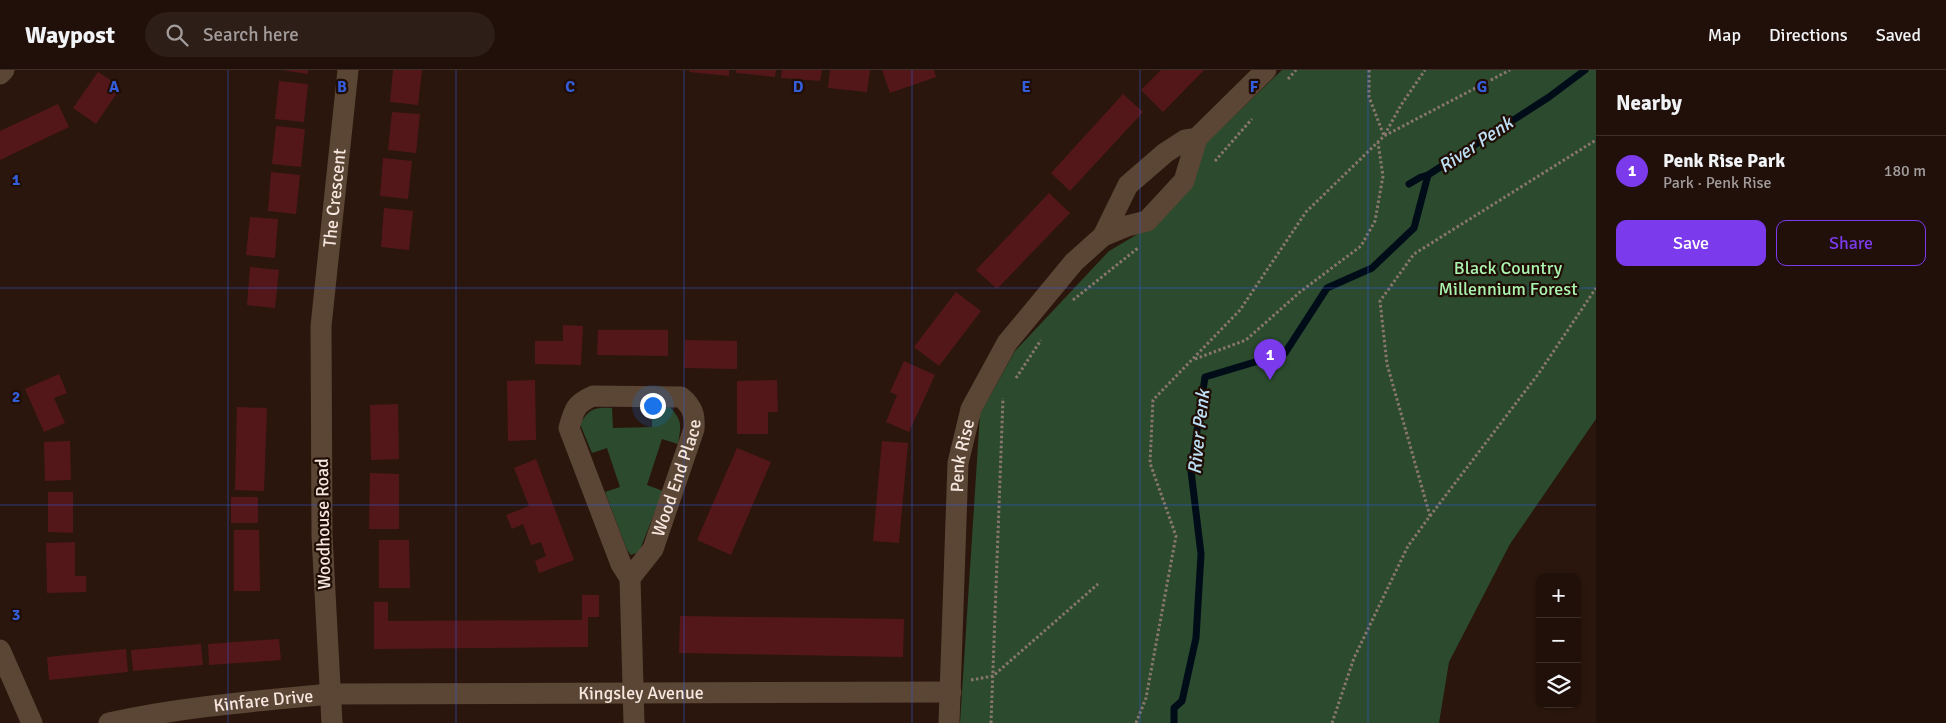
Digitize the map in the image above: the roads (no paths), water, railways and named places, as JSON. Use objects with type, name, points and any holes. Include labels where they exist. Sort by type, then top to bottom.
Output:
[{"type":"street","points":[[0,74],[4,70]]},
{"type":"street","name":"The Crescent","points":[[321,326],[348,70]]},
{"type":"street","name":"Penk Rise","points":[[949,723],[958,463],[971,409],[1007,343],[1074,262],[1103,236],[1127,226],[1147,221],[1184,181],[1197,138],[1266,70]]},
{"type":"street","name":"Penk Rise","points":[[1103,236],[1128,185],[1165,153],[1185,140],[1197,138]]},
{"type":"street","name":"Woodhouse Road","points":[[321,326],[322,536],[332,723]]},
{"type":"street","name":"Wood End Place","points":[[630,578],[653,549],[694,430],[695,417],[693,411],[682,397],[593,396],[582,401],[574,410],[569,428],[621,564],[630,578],[634,723]]},
{"type":"street","points":[[0,650],[32,723]]},
{"type":"street","name":"Kingsley Avenue","points":[[330,694],[634,694],[951,688]]},
{"type":"street","name":"Kinfare Drive","points":[[109,723],[143,715],[236,702],[330,694]]},
{"type":"waterway","name":"River Penk","points":[[1174,723],[1174,708],[1182,701],[1196,638],[1201,554],[1191,471],[1205,377],[1285,353],[1327,288],[1372,268],[1414,228],[1428,175],[1549,97],[1585,70]]},
{"type":"waterway","points":[[1409,184],[1428,175]]},
{"type":"place","name":"Penk Rise Park","points":[[1270,380]]},
{"type":"park label","name":"Black Country Millennium Forest","points":[[1508,278]]}]
